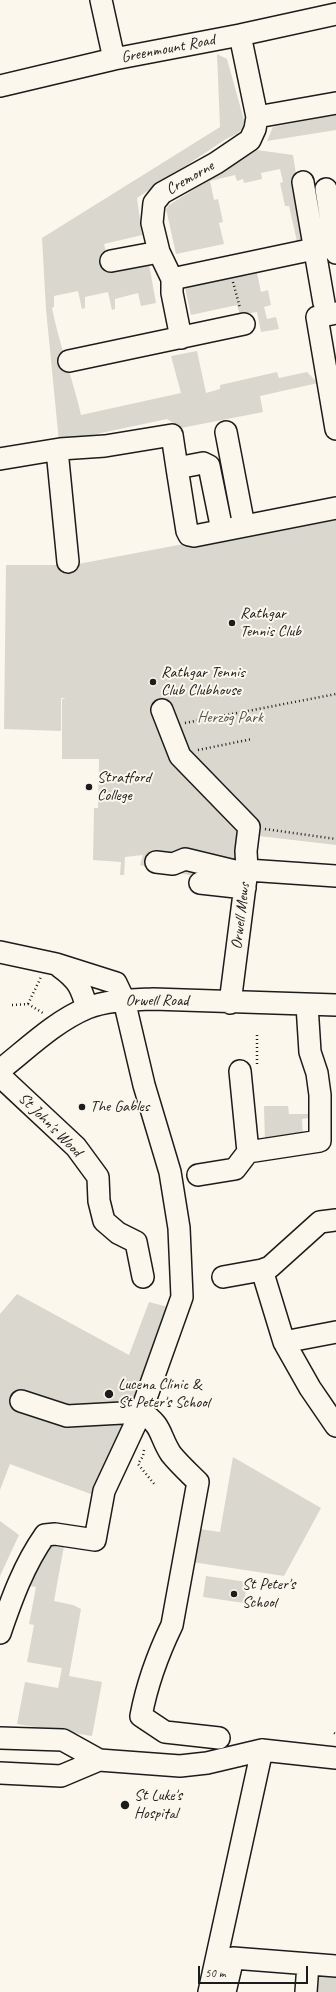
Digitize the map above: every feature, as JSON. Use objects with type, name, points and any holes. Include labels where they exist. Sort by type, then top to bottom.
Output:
[{"type":"street","points":[[101,0],[114,59]]},
{"type":"street","name":"Greenmount Road","points":[[0,86],[114,59],[240,35],[336,14]]},
{"type":"street","name":"Cremorne","points":[[181,338],[172,293],[172,278],[159,252],[152,223],[152,213],[154,203],[162,193],[216,163],[250,140],[255,129],[257,117],[240,35]]},
{"type":"street","points":[[257,117],[336,103]]},
{"type":"street","points":[[303,182],[314,249],[330,308],[317,317],[336,429]]},
{"type":"street","points":[[326,189],[336,253]]},
{"type":"street","points":[[172,278],[314,249]]},
{"type":"street","points":[[111,262],[159,252]]},
{"type":"street","points":[[69,361],[244,324]]},
{"type":"street","points":[[226,432],[244,526]]},
{"type":"street","points":[[0,459],[57,450],[105,446],[172,435],[187,530],[190,535],[194,536],[336,508]]},
{"type":"street","points":[[57,450],[68,562]]},
{"type":"street","points":[[177,468],[203,463],[209,466],[222,530]]},
{"type":"street","points":[[165,718],[180,756],[249,827],[246,851],[246,877]]},
{"type":"street","points":[[156,862],[173,864],[185,860],[246,877]]},
{"type":"street","name":"Orwell Mews","points":[[230,1003],[246,877],[336,876]]},
{"type":"street","points":[[200,883],[246,877]]},
{"type":"street","points":[[0,952],[74,978],[82,992],[87,1008]]},
{"type":"street","points":[[0,1633],[16,1587],[31,1555],[45,1535],[55,1534],[95,1540],[104,1491],[141,1412],[182,1297],[179,1228],[170,1172],[144,1085],[124,1000],[116,983],[49,970]]},
{"type":"street","name":"Orwell Road","points":[[0,1070],[42,1036],[87,1008],[124,1000],[153,999],[230,1003],[336,1005]]},
{"type":"street","points":[[248,1152],[320,1141],[328,1094],[317,1073],[310,1052],[307,1005]]},
{"type":"street","points":[[198,1175],[235,1169],[248,1152],[240,1071]]},
{"type":"street","name":"St John's Wood","points":[[0,1076],[76,1147],[98,1177],[98,1201],[104,1221],[118,1233],[136,1242],[143,1277]]},
{"type":"street","points":[[223,1277],[262,1270],[270,1267],[320,1222],[336,1220]]},
{"type":"street","points":[[262,1270],[284,1342],[310,1388],[336,1426]]},
{"type":"street","points":[[284,1342],[336,1332]]},
{"type":"street","points":[[21,1401],[67,1416],[141,1412],[151,1418],[161,1431],[171,1454],[198,1482],[172,1625],[162,1646],[145,1693],[141,1716],[165,1732],[219,1738]]},
{"type":"street","points":[[0,1738],[63,1740],[99,1760],[180,1766],[207,1763],[262,1750],[336,1758]]},
{"type":"street","points":[[209,1992],[262,1750]]},
{"type":"street","points":[[0,1773],[61,1776],[99,1760]]},
{"type":"street","points":[[225,1992],[233,1958],[336,1966]]},
{"type":"street","points":[[306,1992],[308,1964]]},
{"type":"path","points":[[230,267],[244,324]]},
{"type":"path","points":[[165,718],[336,694]]},
{"type":"path","points":[[180,756],[206,748],[252,740]]},
{"type":"path","points":[[249,827],[336,839]]},
{"type":"path","points":[[28,1004],[49,970]]},
{"type":"path","points":[[12,1005],[28,1004],[48,1016]]},
{"type":"path","points":[[144,1449],[143,1456],[138,1464],[155,1485]]},
{"type":"green space","points":[[217,54],[227,59],[244,120],[241,130],[137,198],[142,235],[104,244],[111,272],[149,264],[156,303],[141,306],[138,293],[115,299],[115,309],[112,310],[108,292],[85,297],[85,308],[82,309],[78,291],[54,296],[54,307],[52,308],[81,415],[181,393],[171,356],[197,351],[206,393],[220,389],[220,385],[277,372],[279,378],[307,372],[318,383],[260,396],[263,412],[181,428],[167,419],[59,442],[46,309],[42,238],[220,127]]},
{"type":"green space","points":[[336,115],[336,130],[267,141],[273,127]]},
{"type":"green space","points":[[257,150],[293,155],[307,245],[298,246],[289,206],[285,206],[280,183],[283,182],[280,169],[261,173],[262,179],[244,183],[243,179],[237,181],[235,175],[210,181],[214,200],[218,199],[223,222],[219,223],[224,244],[176,254],[166,209],[169,205]]},
{"type":"green space","points":[[245,270],[246,276],[257,273],[261,292],[268,290],[271,305],[264,307],[267,319],[276,317],[279,329],[261,332],[257,312],[240,315],[237,305],[191,315],[184,283]]},
{"type":"green space","name":"Herzog Park","points":[[336,515],[336,845],[242,834],[237,879],[204,878],[140,865],[143,855],[125,857],[124,875],[120,875],[121,862],[93,860],[94,808],[98,808],[99,759],[62,759],[62,699],[66,698],[61,698],[61,731],[4,729],[6,565],[73,565]]},
{"type":"green space","points":[[264,1106],[288,1106],[289,1114],[308,1114],[308,1118],[302,1119],[303,1137],[265,1143]]},
{"type":"green space","points":[[17,1294],[129,1355],[149,1302],[172,1308],[96,1496],[10,1464],[0,1490],[0,1314]]},
{"type":"green space","points":[[233,1457],[321,1508],[284,1576],[192,1562],[199,1529],[220,1532]]},
{"type":"green space","points":[[0,1521],[19,1535],[0,1576]]},
{"type":"green space","points":[[54,1545],[64,1546],[54,1601],[73,1605],[81,1609],[69,1676],[102,1682],[92,1736],[17,1724],[25,1682],[58,1688],[62,1668],[27,1662],[34,1625],[29,1624],[36,1587],[24,1585],[45,1548]]},
{"type":"green space","points":[[206,1576],[247,1582],[244,1603],[203,1597]]},
{"type":"green space","points":[[315,1968],[336,1969],[336,1992],[313,1992]]},
{"type":"place","name":"Rathgar Tennis Club","points":[[232,623]]},
{"type":"place","name":"Rathgar Tennis Club Clubhouse","points":[[153,682]]},
{"type":"place","name":"Stratford College","points":[[89,787]]},
{"type":"place","name":"The Gables","points":[[82,1107]]},
{"type":"place","name":"Lucena Clinic & St Peter's School","points":[[109,1394]]},
{"type":"place","name":"St Peter's School","points":[[234,1594]]},
{"type":"place","name":"St Luke's Hospital","points":[[125,1805]]}]
